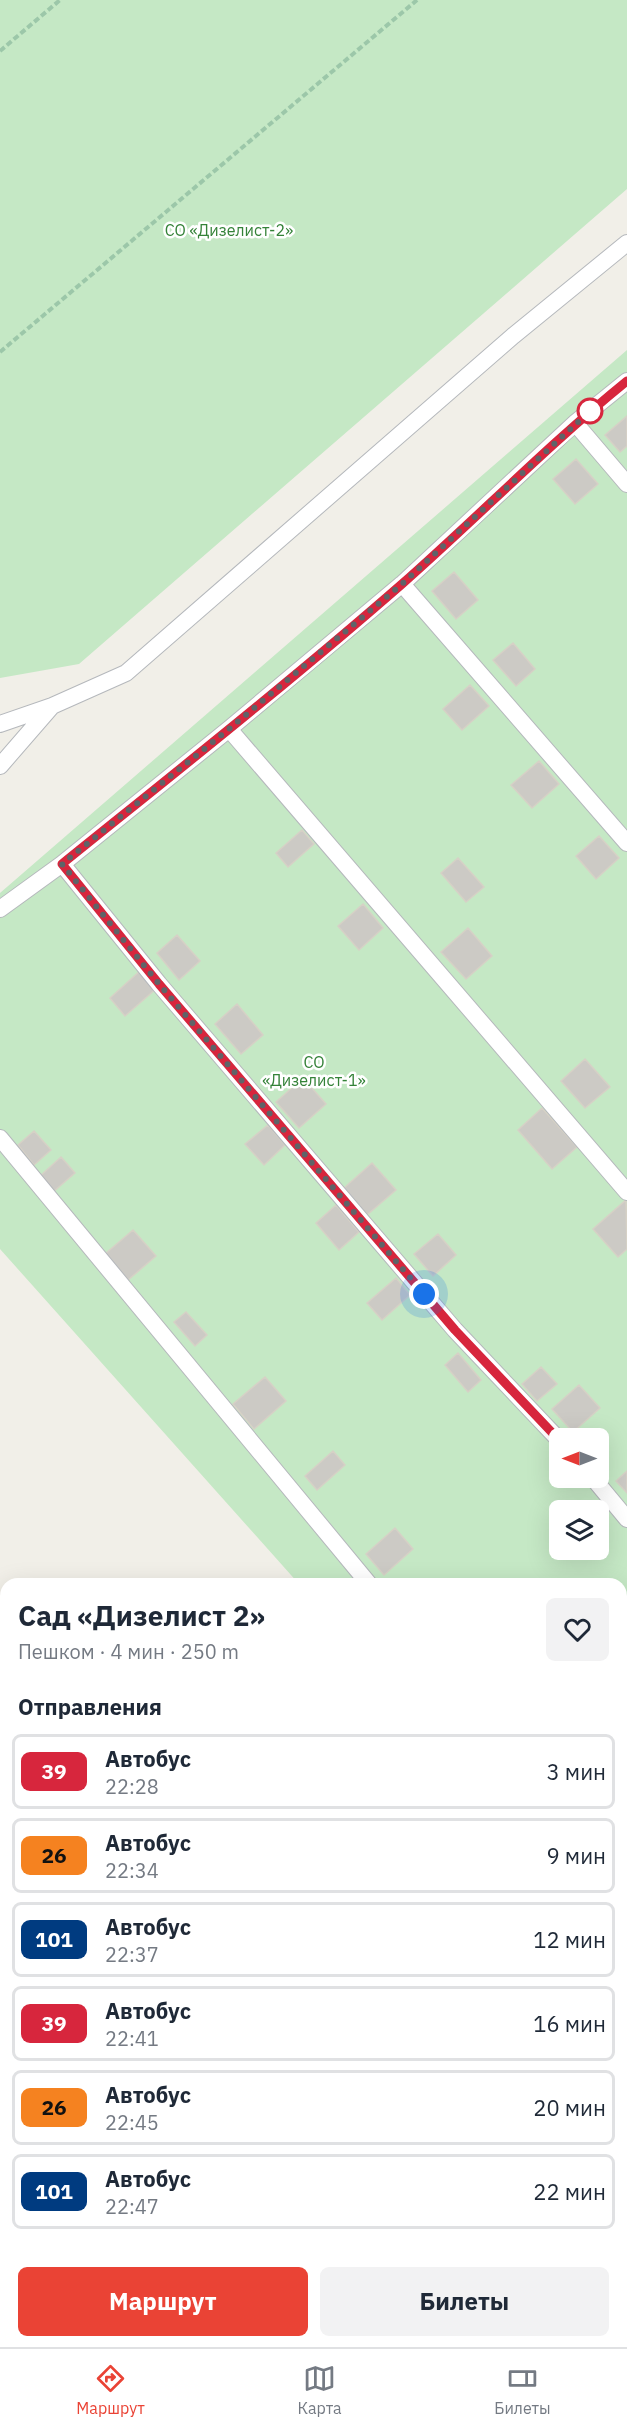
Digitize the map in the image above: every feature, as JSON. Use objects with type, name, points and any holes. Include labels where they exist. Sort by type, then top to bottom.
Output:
[{"type":"lane","points":[[0,724],[52,706],[126,673],[513,336],[627,243]]},
{"type":"lane","points":[[0,909],[62,864],[229,729],[402,584],[576,423],[627,381]]},
{"type":"lane","points":[[576,423],[627,484]]},
{"type":"lane","points":[[402,584],[627,843]]},
{"type":"lane","points":[[0,766],[52,706]]},
{"type":"lane","points":[[229,729],[627,1192]]},
{"type":"lane","points":[[62,864],[159,984],[455,1330],[549,1429]]},
{"type":"lane","points":[[0,1138],[364,1578]]},
{"type":"lane","points":[[601,1488],[627,1519]]},
{"type":"path","points":[[0,51],[60,0]]},
{"type":"path","points":[[0,352],[417,0]]},
{"type":"green space","name":"СО «Дизелист-2»","points":[[0,0],[627,0],[627,189],[79,664],[0,678]]},
{"type":"green space","name":"СО «Дизелист-1»","points":[[627,350],[627,1578],[294,1578],[0,1249],[0,893]]},
{"type":"building","points":[[627,416],[627,446],[620,452],[605,435]]},
{"type":"building","points":[[576,459],[598,484],[575,504],[553,479]]},
{"type":"building","points":[[454,572],[478,600],[456,619],[432,591]]},
{"type":"building","points":[[513,643],[535,669],[516,686],[493,660]]},
{"type":"building","points":[[470,685],[489,706],[462,730],[443,709]]},
{"type":"building","points":[[539,761],[559,784],[532,808],[511,785]]},
{"type":"building","points":[[302,830],[314,844],[288,867],[276,853]]},
{"type":"building","points":[[599,836],[619,858],[596,879],[576,856]]},
{"type":"building","points":[[458,858],[484,887],[466,902],[441,873]]},
{"type":"building","points":[[363,904],[383,928],[359,950],[338,926]]},
{"type":"building","points":[[468,928],[492,956],[466,979],[441,952]]},
{"type":"building","points":[[177,935],[200,961],[179,980],[157,953]]},
{"type":"building","points":[[141,970],[157,988],[125,1016],[110,998]]},
{"type":"building","points":[[237,1004],[263,1035],[241,1054],[215,1024]]},
{"type":"building","points":[[585,1059],[610,1087],[585,1108],[561,1081]]},
{"type":"building","points":[[303,1078],[326,1104],[299,1128],[276,1102]]},
{"type":"building","points":[[542,1108],[577,1147],[552,1169],[518,1130]]},
{"type":"building","points":[[268,1125],[285,1145],[264,1165],[245,1144]]},
{"type":"building","points":[[34,1131],[51,1150],[34,1165],[18,1145]]},
{"type":"building","points":[[61,1157],[75,1173],[53,1192],[39,1177]]},
{"type":"building","points":[[372,1163],[396,1190],[367,1215],[344,1188]]},
{"type":"building","points":[[626,1200],[627,1249],[618,1257],[593,1229]]},
{"type":"building","points":[[336,1205],[359,1232],[339,1250],[316,1223]]},
{"type":"building","points":[[133,1230],[156,1256],[128,1280],[105,1254]]},
{"type":"building","points":[[438,1234],[456,1255],[433,1276],[414,1254]]},
{"type":"building","points":[[396,1278],[410,1295],[382,1320],[367,1303]]},
{"type":"building","points":[[186,1312],[207,1335],[195,1346],[174,1322]]},
{"type":"building","points":[[458,1353],[481,1380],[468,1392],[445,1365]]},
{"type":"building","points":[[541,1367],[557,1384],[537,1401],[522,1384]]},
{"type":"building","points":[[265,1377],[286,1401],[254,1429],[233,1404]]},
{"type":"building","points":[[579,1385],[600,1408],[578,1428],[569,1428],[552,1409]]},
{"type":"building","points":[[333,1451],[345,1465],[317,1490],[305,1476]]},
{"type":"building","points":[[627,1471],[627,1493],[616,1481]]},
{"type":"building","points":[[395,1528],[413,1549],[384,1575],[366,1554]]},
{"type":"bus line","name":"39","points":[[549,1429],[455,1330],[159,984],[62,864],[229,729],[402,584],[576,423],[627,381]]},
{"type":"route","points":[[424,1294],[159,984],[62,864],[229,729],[402,584],[590,411]]}]
